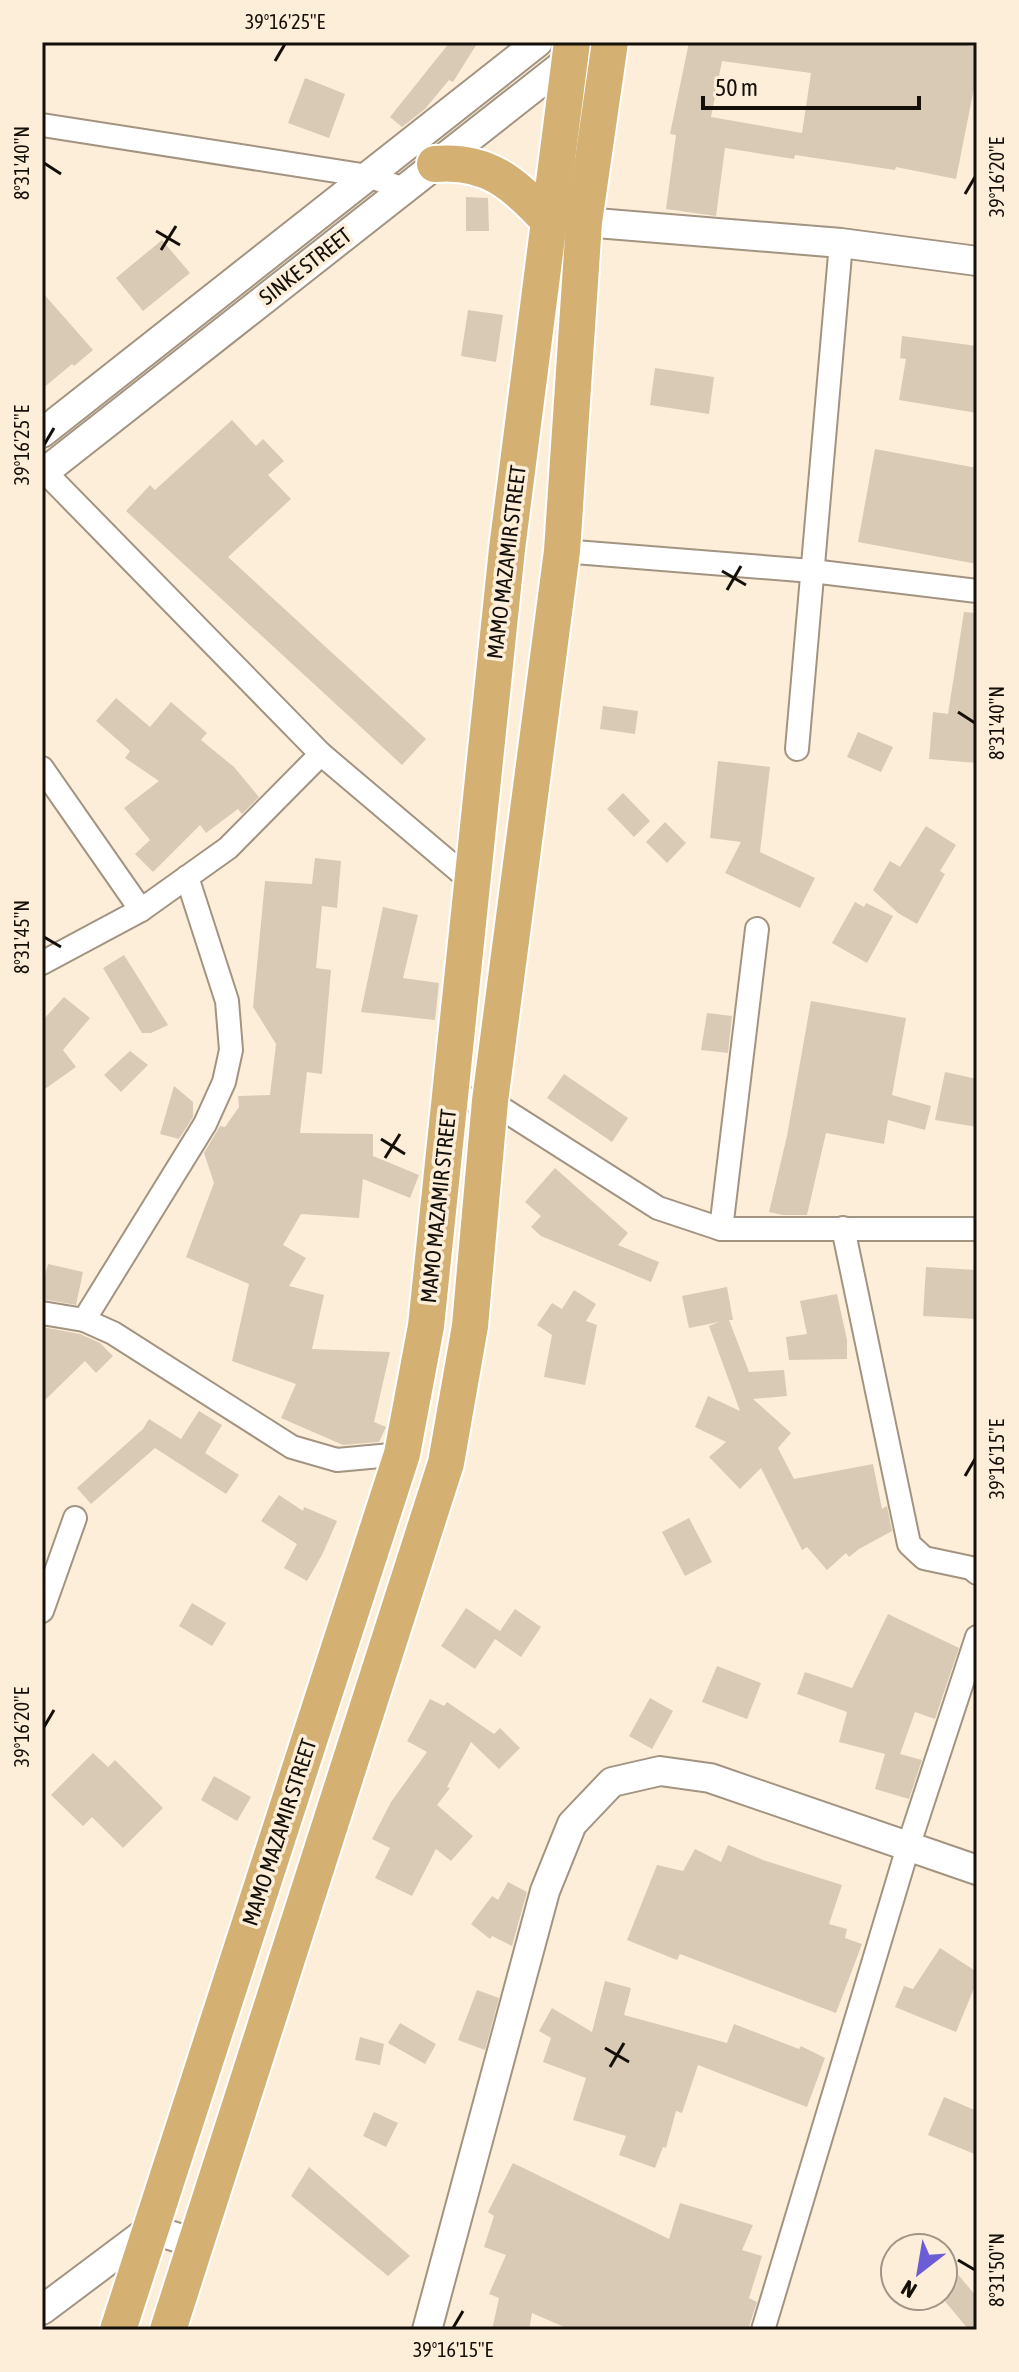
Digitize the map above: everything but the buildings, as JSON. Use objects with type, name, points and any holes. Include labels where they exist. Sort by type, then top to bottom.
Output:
[{"type":"main road","name":"MAMO MAZAMIR STREET","points":[[118,2330],[402,1454],[426,1326],[507,549],[571,51]]},
{"type":"main road","name":"MAMO MAZAMIR STREET","points":[[168,2330],[446,1463],[470,1326],[490,1101],[562,551],[584,222],[608,51]]},
{"type":"main road","points":[[435,164],[458,162],[488,171],[519,188],[548,220]]},
{"type":"street","name":"SINKE STREET","points":[[42,433],[538,42]]},
{"type":"street","name":"SINKE STREET","points":[[44,473],[404,189],[571,51]]},
{"type":"street","points":[[571,51],[608,51]]},
{"type":"street","points":[[42,125],[368,176],[404,189]]},
{"type":"street","points":[[584,222],[841,243],[977,261]]},
{"type":"street","points":[[797,749],[841,243]]},
{"type":"street","points":[[44,473],[321,754],[471,881]]},
{"type":"street","points":[[562,551],[812,571],[977,591]]},
{"type":"street","points":[[42,963],[141,910],[228,848],[321,754]]},
{"type":"street","points":[[42,768],[141,910]]},
{"type":"street","points":[[84,1320],[205,1124],[224,1082],[231,1050],[227,1001],[187,877]]},
{"type":"street","points":[[721,1229],[757,929]]},
{"type":"street","points":[[449,1098],[490,1101],[658,1208],[721,1229],[977,1229]]},
{"type":"street","points":[[843,1228],[909,1544],[924,1558],[971,1568],[977,1573]]},
{"type":"street","points":[[42,1313],[84,1320],[113,1333],[292,1447],[337,1460],[402,1454]]},
{"type":"street","points":[[42,1611],[75,1518]]},
{"type":"street","points":[[763,2330],[908,1847],[977,1637]]},
{"type":"street","points":[[427,2330],[545,1891],[572,1824],[612,1782],[660,1771],[710,1778],[977,1870]]},
{"type":"street","points":[[42,2310],[150,2229],[195,2243]]}]
